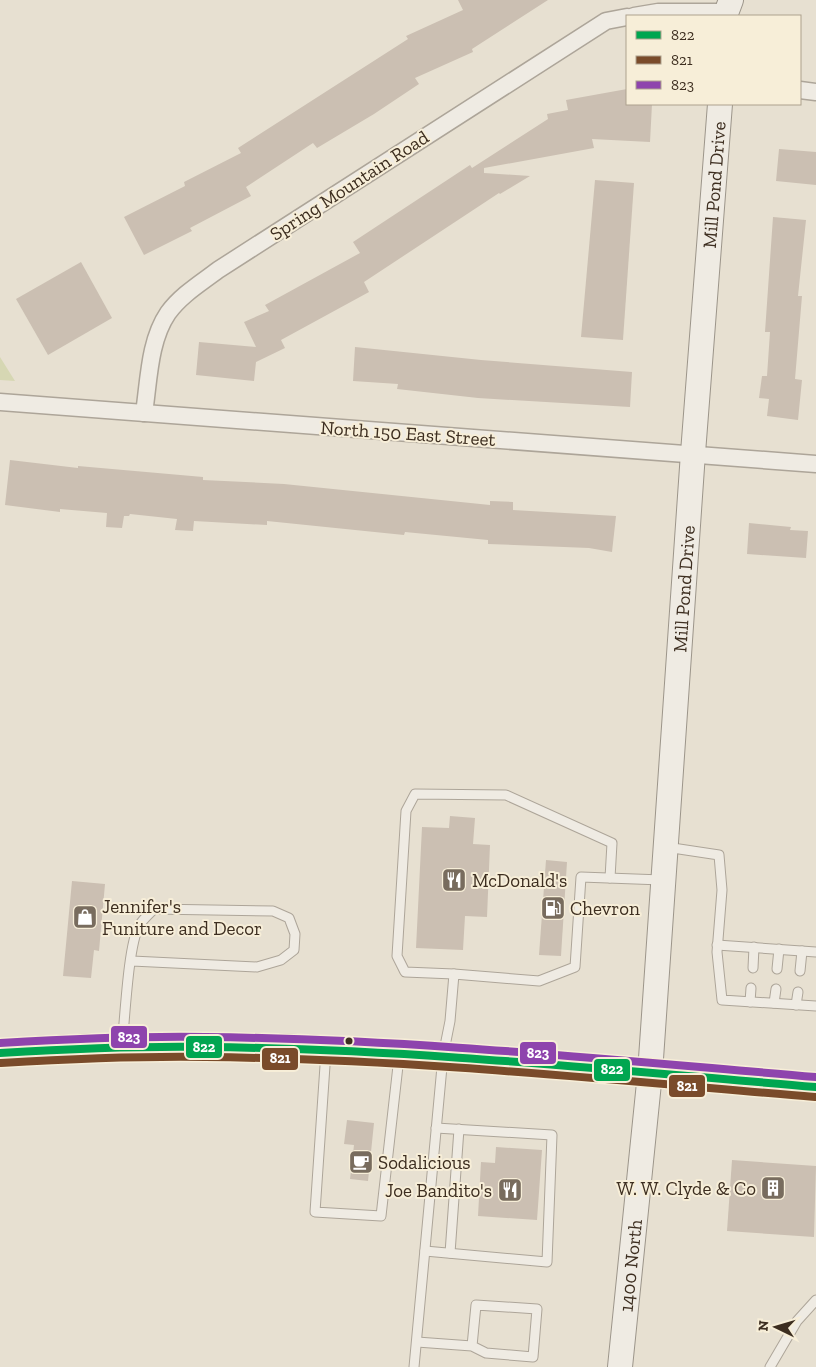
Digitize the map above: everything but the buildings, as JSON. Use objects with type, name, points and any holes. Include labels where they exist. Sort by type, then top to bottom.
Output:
[{"type":"main road","name":"Mill Pond Drive","points":[[650,1073],[693,454],[720,105]]},
{"type":"main road","points":[[0,1053],[70,1048],[243,1047],[442,1056],[816,1087]]},
{"type":"main road","name":"1400 North","points":[[620,1367],[650,1073]]},
{"type":"street","points":[[640,15],[658,12],[727,10]]},
{"type":"street","name":"Spring Mountain Road","points":[[144,413],[151,361],[157,337],[168,313],[186,294],[218,270],[606,21],[626,17]]},
{"type":"street","points":[[801,90],[816,92]]},
{"type":"street","name":"North 150 East Street","points":[[0,402],[816,464]]},
{"type":"lane","points":[[610,878],[612,843],[506,794],[415,794],[406,811],[397,956],[405,972],[539,981],[575,967],[581,877],[664,880]]},
{"type":"lane","points":[[666,846],[719,855],[722,890],[717,945],[722,1000],[816,1006]]},
{"type":"lane","points":[[122,1048],[132,961],[139,927],[154,909],[273,911],[289,918],[295,934],[294,950],[280,960],[257,967],[132,961]]},
{"type":"lane","points":[[717,945],[816,952]]},
{"type":"lane","points":[[753,968],[754,947]]},
{"type":"lane","points":[[777,969],[779,949]]},
{"type":"lane","points":[[800,972],[802,951]]},
{"type":"lane","points":[[414,1367],[442,1056],[450,1021],[454,974]]},
{"type":"lane","points":[[750,1002],[751,988]]},
{"type":"lane","points":[[774,1003],[776,989]]},
{"type":"lane","points":[[796,1005],[798,992]]},
{"type":"lane","points":[[326,1051],[315,1212],[382,1216],[400,1054]]},
{"type":"lane","points":[[425,1251],[547,1262],[552,1135],[436,1128]]},
{"type":"lane","points":[[450,1253],[459,1129]]},
{"type":"lane","points":[[770,1367],[797,1321],[816,1300]]},
{"type":"lane","points":[[416,1342],[472,1346],[486,1353],[533,1357],[536,1309],[476,1305],[472,1346]]},
{"type":"green space","points":[[0,357],[15,381],[0,380]]},
{"type":"transit line","name":"823","points":[[0,1043],[102,1038],[179,1037],[358,1042],[511,1051],[816,1077]]},
{"type":"transit line","name":"822","points":[[0,1053],[102,1048],[179,1047],[358,1052],[511,1061],[816,1087]]},
{"type":"transit line","name":"821","points":[[1,1063],[103,1058],[180,1057],[358,1062],[510,1071],[815,1097]]},
{"type":"place","name":"McDonald's","points":[[454,880]]},
{"type":"place","name":"Chevron","points":[[553,908]]},
{"type":"place","name":"Jennifer's Funiture and Decor","points":[[85,917]]},
{"type":"place","name":"Sodalicious","points":[[361,1162]]},
{"type":"place","name":"W. W. Clyde & Co","points":[[773,1188]]},
{"type":"place","name":"Joe Bandito's","points":[[510,1190]]}]
